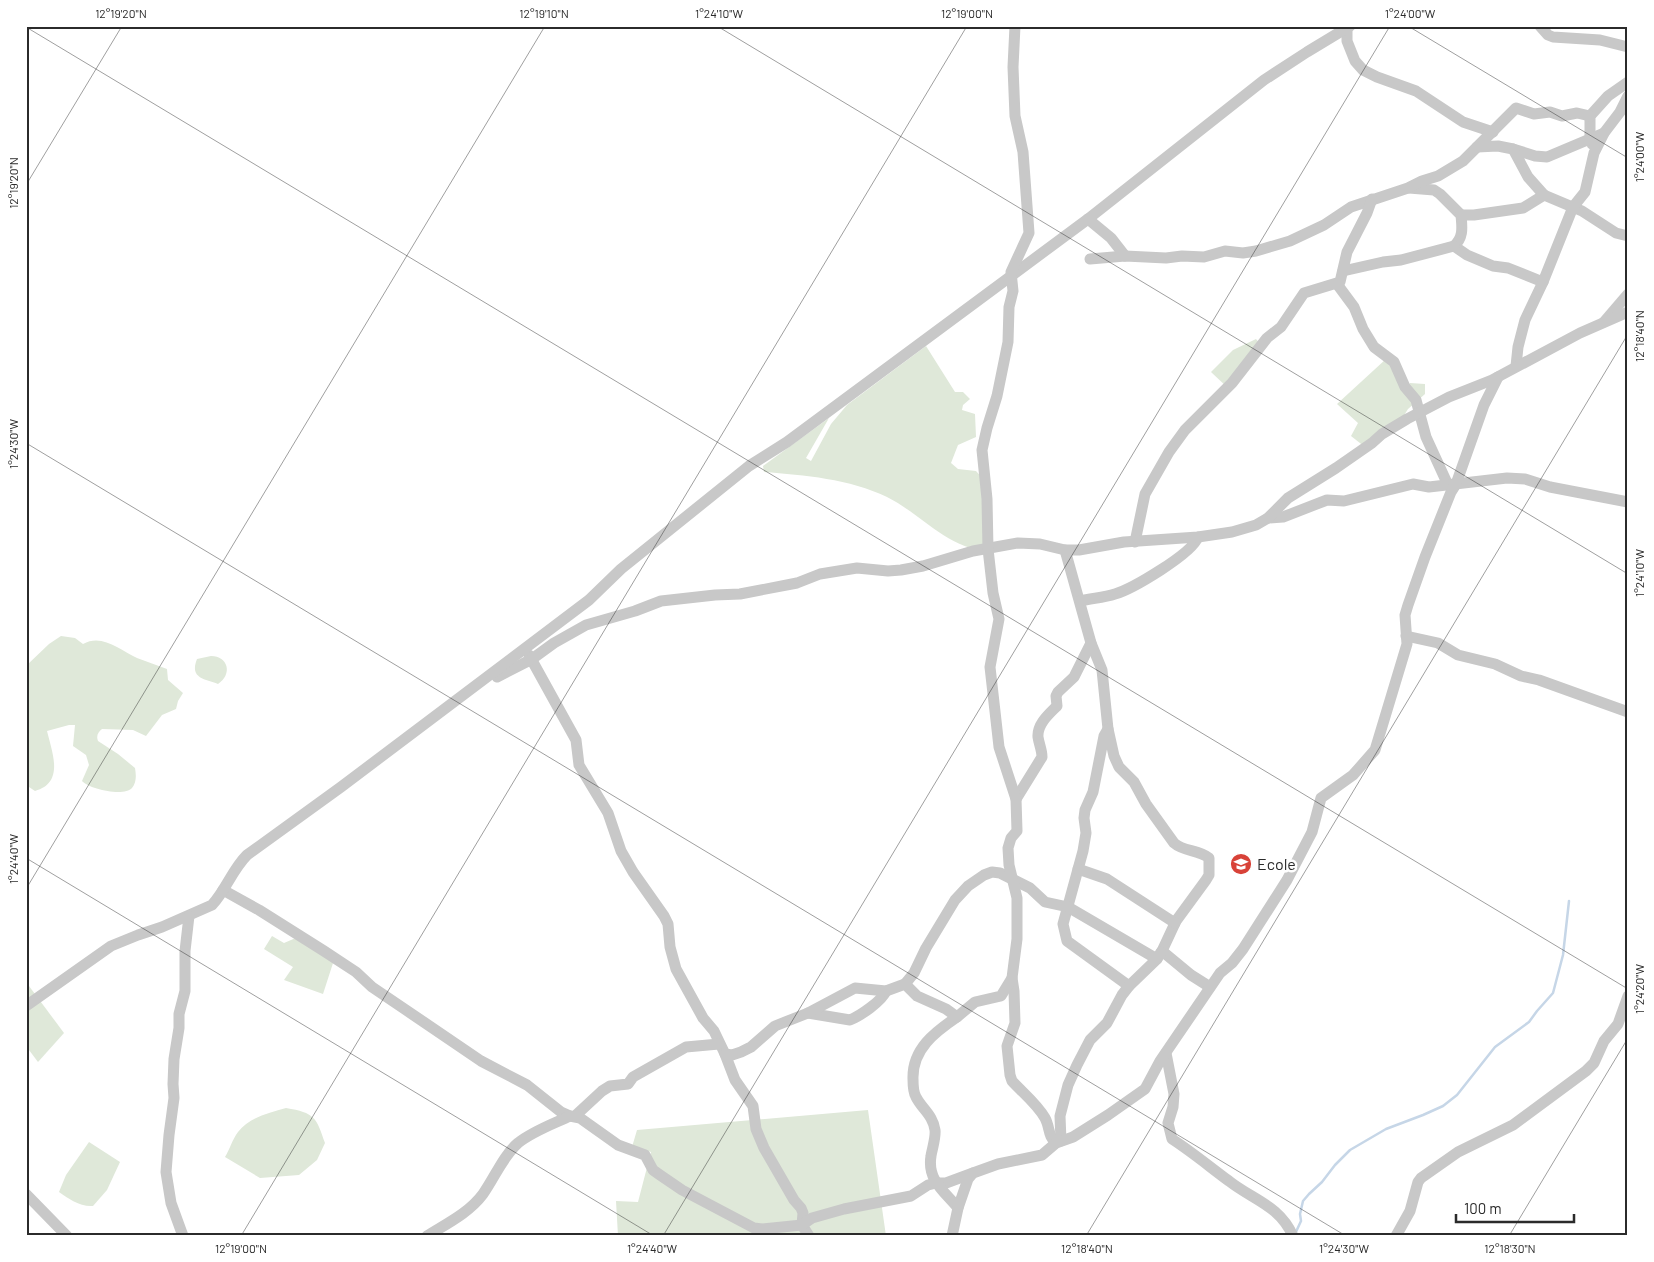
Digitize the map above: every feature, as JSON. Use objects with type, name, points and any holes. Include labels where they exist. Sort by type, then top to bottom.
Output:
[{"type":"street","points":[[1015,26],[1012,67],[1015,116],[1023,152],[1029,233],[1012,269],[1013,291],[1009,307],[1008,342],[997,396],[982,450],[987,499],[988,550],[993,593],[999,619],[990,667],[998,747],[1016,799],[1017,831],[1011,838],[1008,848],[1009,865],[1017,898],[1018,926],[1012,978],[1015,1023],[1007,1046],[1010,1076],[1012,1081],[1044,1116],[1050,1127],[1050,1136],[1059,1142]]},
{"type":"street","points":[[1540,26],[1552,37],[1600,40],[1628,47]]},
{"type":"street","points":[[1348,27],[1347,41],[1355,61],[1363,70],[1416,91],[1463,122],[1493,132]]},
{"type":"street","points":[[26,1006],[111,946],[189,916],[212,905],[246,855],[526,649],[589,600],[621,569],[749,466],[787,442],[1088,219],[1264,80],[1348,27]]},
{"type":"street","points":[[1594,153],[1590,138],[1590,116],[1608,96],[1628,82]]},
{"type":"street","points":[[1516,366],[1518,347],[1525,320],[1543,282],[1573,208],[1585,192],[1594,153],[1604,133],[1624,114],[1628,96]]},
{"type":"street","points":[[1090,259],[1125,256],[1204,257],[1225,251],[1256,252],[1305,235],[1351,207],[1408,188],[1453,168],[1463,161],[1516,108],[1534,114],[1550,112],[1562,116],[1577,113],[1590,116]]},
{"type":"street","points":[[1477,147],[1498,146],[1535,156],[1547,157],[1604,133]]},
{"type":"street","points":[[1513,149],[1528,176],[1544,195],[1582,211],[1616,233],[1628,236]]},
{"type":"street","points":[[1408,188],[1434,190],[1462,215],[1474,216],[1523,208],[1544,195]]},
{"type":"street","points":[[1134,542],[1145,494],[1169,452],[1185,430],[1232,383],[1266,338],[1281,327],[1304,293],[1340,282],[1347,252],[1372,199]]},
{"type":"street","points":[[1343,271],[1365,265],[1401,260],[1454,246],[1463,231],[1462,215]]},
{"type":"street","points":[[1088,219],[1111,238],[1125,256]]},
{"type":"street","points":[[1454,246],[1467,255],[1493,266],[1508,268],[1543,282]]},
{"type":"street","points":[[1337,284],[1354,307],[1363,329],[1374,347],[1394,362],[1405,387],[1413,394],[1421,412],[1426,436],[1452,484]]},
{"type":"street","points":[[1602,323],[1628,294]]},
{"type":"street","points":[[488,677],[493,679],[532,659],[554,643],[586,625],[636,611],[661,601],[740,594],[796,583],[820,574],[857,568],[888,571],[901,570],[1018,543],[1040,544],[1065,550],[1080,550],[1124,542],[1198,537],[1232,532],[1256,525],[1268,518],[1288,498],[1336,468],[1382,434],[1448,397],[1492,380],[1580,333],[1628,312]]},
{"type":"street","points":[[223,890],[259,910],[356,972],[372,987],[480,1061],[527,1085],[561,1112],[573,1116],[618,1145],[645,1155],[653,1170],[682,1190],[754,1228],[802,1225],[812,1218],[844,1209],[911,1196],[920,1189],[936,1182],[946,1182],[998,1164],[1039,1156],[1059,1142],[1073,1137],[1145,1089],[1166,1053],[1210,987],[1220,973],[1232,963],[1243,949],[1287,880],[1312,832],[1322,798],[1353,775],[1375,750],[1407,644],[1405,616],[1408,605],[1452,484],[1484,405],[1499,375]]},
{"type":"street","points":[[1268,518],[1283,517],[1327,500],[1344,501],[1413,484],[1429,487],[1507,478],[1525,478],[1550,486],[1628,502]]},
{"type":"street","points":[[1080,601],[1114,595],[1140,583],[1182,555],[1194,544],[1198,537]]},
{"type":"street","points":[[1059,1142],[1060,1116],[1068,1085],[1076,1065],[1090,1040],[1106,1023],[1129,986],[1160,955],[1174,923],[1209,875],[1208,858],[1203,853],[1177,846],[1166,833],[1134,782],[1119,768],[1108,729],[1102,670],[1092,643],[1065,550]]},
{"type":"street","points":[[1406,636],[1438,643],[1458,655],[1495,664],[1521,676],[1539,680],[1628,712]]},
{"type":"street","points":[[1016,799],[1042,757],[1038,730],[1057,706],[1056,696],[1058,692],[1074,676],[1092,643]]},
{"type":"street","points":[[526,649],[576,740],[579,765],[608,813],[621,851],[668,924],[670,947],[682,984],[703,1018],[714,1031],[735,1080],[753,1106],[756,1129],[764,1148],[794,1200],[801,1208],[802,1225],[809,1236]]},
{"type":"street","points":[[1108,729],[1104,736],[1093,792],[1085,810],[1086,833],[1063,924],[1067,941],[1129,986]]},
{"type":"street","points":[[1078,869],[1107,879],[1174,923]]},
{"type":"street","points":[[427,1236],[451,1222],[481,1196],[517,1144],[530,1135],[573,1116],[610,1086],[628,1084],[639,1073],[686,1047],[722,1049],[732,1055],[741,1052],[752,1047],[775,1026],[808,1013],[854,988],[886,991],[905,984],[914,973],[926,948],[955,900],[968,886],[992,872],[1000,873],[1030,888],[1045,902],[1068,907],[1160,955],[1210,987]]},
{"type":"street","points":[[183,1236],[171,1203],[166,1172],[174,1098],[174,1059],[179,1028],[179,1014],[185,991],[185,951],[189,916]]},
{"type":"street","points":[[958,1208],[930,1173],[929,1165],[935,1130],[926,1109],[916,1098],[914,1090],[914,1064],[923,1045],[943,1027],[975,1002],[1002,996],[1012,978]]},
{"type":"street","points":[[905,984],[917,996],[946,1009],[957,1017]]},
{"type":"street","points":[[808,1013],[850,1020],[856,1018],[880,1000],[886,991]]},
{"type":"street","points":[[1396,1236],[1410,1211],[1416,1188],[1421,1178],[1458,1152],[1512,1125],[1594,1064],[1604,1041],[1618,1024],[1628,996]]},
{"type":"street","points":[[1166,1053],[1174,1094],[1173,1107],[1168,1122],[1172,1139],[1195,1154],[1230,1183],[1276,1212],[1284,1220],[1293,1236]]},
{"type":"street","points":[[952,1236],[958,1208],[972,1173]]},
{"type":"street","points":[[26,1194],[67,1236]]},
{"type":"green space","points":[[1256,339],[1261,345],[1228,388],[1211,372],[1233,350]]},
{"type":"green space","points":[[926,346],[955,392],[963,392],[970,399],[963,405],[962,410],[975,414],[976,437],[958,445],[951,463],[958,469],[976,471],[985,481],[987,551],[959,544],[899,504],[873,491],[827,479],[764,472],[763,466],[829,418],[806,458],[811,461],[831,424],[847,405]]},
{"type":"green space","points":[[1386,359],[1406,390],[1410,383],[1425,384],[1425,394],[1408,409],[1403,417],[1365,447],[1351,436],[1358,423],[1337,404]]},
{"type":"green space","points":[[61,636],[75,638],[83,644],[97,640],[104,641],[137,658],[167,669],[168,680],[183,693],[176,709],[162,715],[146,736],[133,730],[102,729],[98,733],[98,741],[135,768],[135,783],[128,791],[107,791],[92,787],[82,781],[89,765],[86,755],[73,746],[75,725],[47,731],[53,757],[53,774],[50,781],[44,787],[35,791],[26,785],[26,666],[49,644]]},
{"type":"green space","points":[[211,656],[221,659],[227,666],[226,675],[218,684],[200,677],[195,671],[197,659]]},
{"type":"green space","points":[[272,936],[284,943],[298,937],[334,960],[323,994],[284,980],[293,967],[264,949]]},
{"type":"green space","points":[[26,982],[64,1033],[38,1062],[26,1046]]},
{"type":"green space","points":[[286,1108],[309,1114],[319,1127],[325,1143],[317,1160],[299,1175],[260,1178],[225,1157],[236,1135],[243,1127],[260,1116]]},
{"type":"green space","points":[[868,1110],[886,1236],[618,1236],[616,1201],[638,1202],[651,1152],[632,1147],[637,1130]]},
{"type":"green space","points":[[89,1142],[120,1162],[107,1190],[93,1206],[79,1204],[59,1192],[66,1175]]},
{"type":"waterway","points":[[1295,1234],[1301,1221],[1300,1214],[1303,1201],[1350,1150],[1386,1129],[1443,1106],[1457,1095],[1495,1047],[1529,1022],[1553,993],[1563,955],[1569,901]]},
{"type":"place","name":"Ecole","points":[[1241,864]]}]
